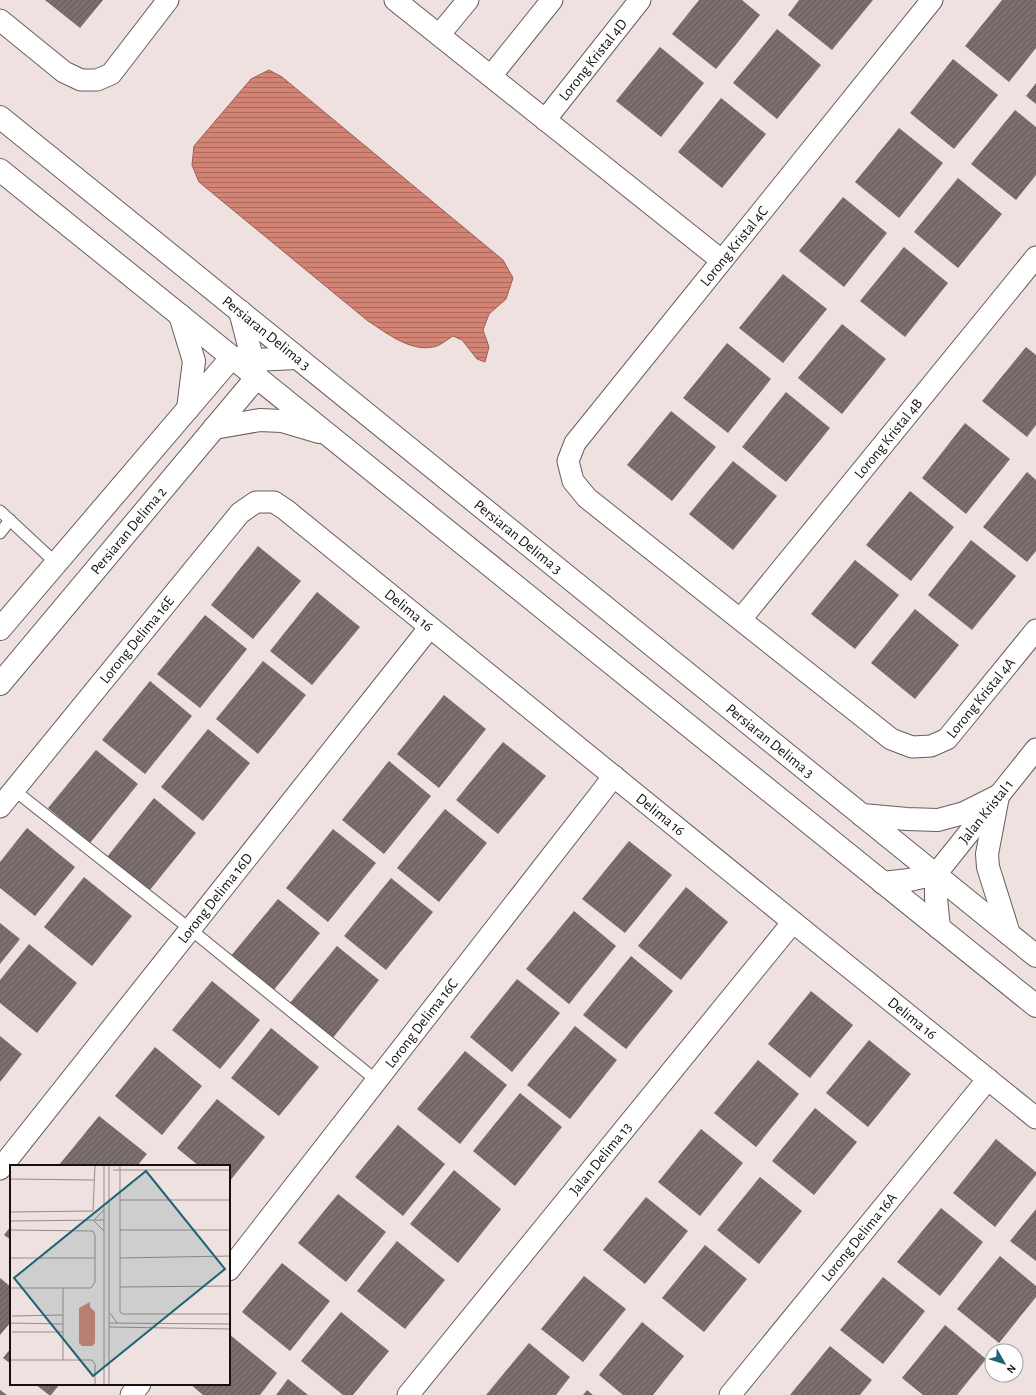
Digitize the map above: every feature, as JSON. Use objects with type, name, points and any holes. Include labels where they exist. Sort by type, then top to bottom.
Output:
[{"type":"street","points":[[0,20],[64,72],[81,80],[97,80],[111,74],[168,0]]},
{"type":"street","points":[[395,0],[721,260]]},
{"type":"street","points":[[439,35],[468,0]]},
{"type":"street","points":[[491,76],[552,0]]},
{"type":"street","name":"Lorong Kristal 4D","points":[[546,120],[640,0]]},
{"type":"street","name":"Lorong Kristal 4C","points":[[741,619],[587,498],[572,481],[568,461],[575,443],[932,0]]},
{"type":"street","name":"Persiaran Delima 3","points":[[0,117],[1036,956]]},
{"type":"street","points":[[0,170],[180,315],[247,365],[328,434],[1036,1006]]},
{"type":"street","name":"Lorong Kristal 4B","points":[[741,619],[1036,257]]},
{"type":"street","points":[[240,311],[247,365]]},
{"type":"street","points":[[180,315],[194,361],[188,409]]},
{"type":"street","points":[[0,629],[188,409],[247,365],[297,358]]},
{"type":"street","name":"Persiaran Delima 2","points":[[0,684],[214,428],[247,365]]},
{"type":"street","points":[[214,428],[260,420],[282,421],[328,434]]},
{"type":"street","name":"Lorong Delima 16E","points":[[0,807],[240,513],[256,502],[274,502],[286,510]]},
{"type":"street","name":"Delima 16","points":[[286,510],[1036,1118]]},
{"type":"street","name":"Lorong Kristal 4A","points":[[741,619],[891,739],[912,747],[931,746],[947,739],[1036,630]]},
{"type":"street","name":"Lorong Delima 16D","points":[[0,1169],[430,627]]},
{"type":"street","name":"Jalan Kristal 1","points":[[936,874],[1036,749]]},
{"type":"street","name":"Lorong Delima 16C","points":[[230,1269],[614,776]]},
{"type":"street","points":[[862,815],[938,820],[964,813],[998,796]]},
{"type":"street","points":[[998,796],[987,854],[988,867],[1009,934]]},
{"type":"street","points":[[883,883],[909,880],[936,874],[936,898],[939,928]]},
{"type":"street","name":"Jalan Delima 13","points":[[408,1395],[793,922]]},
{"type":"street","name":"Lorong Delima 16A","points":[[730,1395],[988,1079]]},
{"type":"street","points":[[131,1395],[139,1385]]},
{"type":"lane","points":[[0,511],[56,563]]},
{"type":"lane","points":[[0,532],[10,520]]},
{"type":"lane","points":[[14,790],[376,1080]]},
{"type":"shaded area","points":[[269,70],[282,77],[503,260],[513,278],[506,299],[489,314],[483,330],[489,347],[485,362],[477,359],[462,340],[453,336],[437,346],[428,348],[409,345],[383,331],[368,321],[199,182],[192,165],[194,146],[251,79]]},
{"type":"building","points":[[45,0],[103,0],[80,28]]},
{"type":"building","points":[[699,0],[742,0],[760,15],[716,69],[672,34]]},
{"type":"building","points":[[799,0],[873,0],[832,50],[788,15]]},
{"type":"building","points":[[1002,0],[1036,0],[1036,48],[1009,82],[965,46]]},
{"type":"building","points":[[777,29],[821,65],[777,119],[733,83]]},
{"type":"building","points":[[660,47],[704,83],[661,137],[616,101]]},
{"type":"building","points":[[953,59],[998,95],[954,149],[910,113]]},
{"type":"building","points":[[1036,83],[1036,104],[1026,96]]},
{"type":"building","points":[[721,98],[766,134],[722,188],[678,152]]},
{"type":"building","points":[[1015,110],[1036,127],[1036,175],[1016,200],[971,164]]},
{"type":"building","points":[[899,128],[943,163],[899,218],[855,182]]},
{"type":"building","points":[[958,178],[1002,214],[958,268],[914,232]]},
{"type":"building","points":[[843,197],[887,233],[844,287],[799,251]]},
{"type":"building","points":[[904,247],[948,283],[905,337],[860,301]]},
{"type":"building","points":[[783,274],[827,309],[783,363],[739,328]]},
{"type":"building","points":[[842,324],[886,359],[842,414],[798,378]]},
{"type":"building","points":[[727,343],[771,379],[728,433],[683,398]]},
{"type":"building","points":[[1026,347],[1036,355],[1036,425],[1027,437],[982,401]]},
{"type":"building","points":[[786,392],[830,428],[786,482],[742,447]]},
{"type":"building","points":[[671,411],[716,447],[672,501],[627,465]]},
{"type":"building","points":[[965,423],[1010,459],[966,514],[922,478]]},
{"type":"building","points":[[733,461],[777,496],[733,550],[689,514]]},
{"type":"building","points":[[1027,472],[1036,480],[1036,551],[1027,562],[983,527]]},
{"type":"building","points":[[910,491],[954,527],[911,581],[866,545]]},
{"type":"building","points":[[971,540],[1016,576],[972,630],[928,595]]},
{"type":"building","points":[[258,546],[301,581],[253,639],[211,605]]},
{"type":"building","points":[[855,560],[899,595],[855,649],[811,614]]},
{"type":"building","points":[[317,592],[360,627],[312,685],[270,651]]},
{"type":"building","points":[[915,609],[959,645],[915,699],[871,663]]},
{"type":"building","points":[[205,615],[247,649],[200,708],[157,674]]},
{"type":"building","points":[[263,661],[306,695],[258,754],[216,719]]},
{"type":"building","points":[[150,681],[192,716],[145,774],[102,740]]},
{"type":"building","points":[[444,695],[486,729],[439,788],[397,754]]},
{"type":"building","points":[[208,729],[250,763],[203,821],[161,787]]},
{"type":"building","points":[[503,742],[546,776],[498,834],[456,800]]},
{"type":"building","points":[[96,750],[138,784],[90,843],[48,808]]},
{"type":"building","points":[[389,761],[431,796],[384,854],[342,820]]},
{"type":"building","points":[[154,798],[196,833],[149,891],[107,857]]},
{"type":"building","points":[[445,809],[487,843],[439,902],[397,868]]},
{"type":"building","points":[[27,828],[75,867],[35,916],[0,888],[0,862]]},
{"type":"building","points":[[333,829],[376,863],[328,922],[286,888]]},
{"type":"building","points":[[629,841],[672,875],[625,933],[582,899]]},
{"type":"building","points":[[84,877],[132,916],[92,966],[44,927]]},
{"type":"building","points":[[391,878],[433,912],[386,970],[344,936]]},
{"type":"building","points":[[686,887],[728,922],[681,980],[638,946]]},
{"type":"building","points":[[278,899],[320,933],[273,991],[230,957]]},
{"type":"building","points":[[574,911],[616,946],[569,1004],[526,969]]},
{"type":"building","points":[[0,923],[20,939],[0,964]]},
{"type":"building","points":[[29,944],[77,983],[37,1033],[0,1003],[0,980]]},
{"type":"building","points":[[337,946],[379,980],[332,1039],[289,1004]]},
{"type":"building","points":[[631,956],[673,991],[626,1049],[583,1015]]},
{"type":"building","points":[[517,979],[560,1013],[512,1072],[470,1037]]},
{"type":"building","points":[[212,981],[260,1020],[220,1069],[172,1030]]},
{"type":"building","points":[[811,991],[853,1025],[810,1078],[768,1044]]},
{"type":"building","points":[[575,1026],[617,1060],[570,1119],[527,1085]]},
{"type":"building","points":[[271,1028],[319,1067],[279,1116],[231,1078]]},
{"type":"building","points":[[0,1036],[22,1054],[0,1082]]},
{"type":"building","points":[[869,1040],[911,1074],[868,1127],[826,1093]]},
{"type":"building","points":[[155,1047],[202,1086],[162,1135],[115,1096]]},
{"type":"building","points":[[465,1051],[507,1085],[460,1144],[417,1109]]},
{"type":"building","points":[[758,1060],[799,1094],[756,1147],[714,1113]]},
{"type":"building","points":[[520,1093],[562,1127],[515,1186],[473,1151]]},
{"type":"building","points":[[217,1099],[265,1137],[230,1181],[230,1165],[198,1165],[177,1148]]},
{"type":"building","points":[[815,1108],[857,1142],[814,1195],[772,1161]]},
{"type":"building","points":[[99,1116],[147,1154],[138,1165],[59,1165]]},
{"type":"building","points":[[398,1125],[445,1164],[403,1216],[355,1177]]},
{"type":"building","points":[[701,1129],[743,1163],[700,1216],[658,1182]]},
{"type":"building","points":[[996,1139],[1036,1172],[1036,1175],[995,1227],[953,1193]]},
{"type":"building","points":[[454,1170],[501,1209],[458,1263],[410,1224]]},
{"type":"building","points":[[760,1177],[802,1211],[759,1264],[717,1230]]},
{"type":"building","points":[[338,1194],[386,1232],[346,1282],[298,1243]]},
{"type":"building","points":[[646,1197],[688,1231],[645,1284],[603,1250]]},
{"type":"building","points":[[941,1208],[983,1242],[940,1296],[897,1262]]},
{"type":"building","points":[[1036,1209],[1036,1261],[1010,1241]]},
{"type":"building","points":[[10,1227],[10,1239],[4,1235]]},
{"type":"building","points":[[397,1241],[445,1280],[405,1329],[357,1291]]},
{"type":"building","points":[[705,1245],[747,1279],[704,1332],[662,1298]]},
{"type":"building","points":[[1000,1256],[1036,1286],[1036,1297],[999,1343],[957,1309]]},
{"type":"building","points":[[282,1263],[330,1301],[290,1351],[242,1312]]},
{"type":"building","points":[[584,1276],[626,1309],[583,1362],[541,1329]]},
{"type":"building","points":[[883,1277],[925,1311],[883,1364],[840,1330]]},
{"type":"building","points":[[0,1278],[10,1286],[10,1323],[0,1335]]},
{"type":"building","points":[[341,1312],[389,1351],[353,1395],[343,1395],[301,1361]]},
{"type":"building","points":[[642,1322],[684,1356],[653,1395],[623,1395],[599,1375]]},
{"type":"building","points":[[945,1325],[984,1357],[984,1361],[957,1395],[923,1395],[902,1378]]},
{"type":"building","points":[[230,1335],[277,1373],[260,1395],[203,1395],[191,1385],[230,1385]]},
{"type":"building","points":[[529,1343],[570,1377],[556,1395],[486,1395]]},
{"type":"building","points":[[830,1346],[872,1380],[860,1395],[790,1395]]},
{"type":"building","points":[[10,1349],[10,1363],[3,1358]]},
{"type":"building","points":[[288,1379],[308,1395],[276,1395]]},
{"type":"building","points":[[36,1385],[59,1385],[51,1395]]},
{"type":"building","points":[[0,1390],[7,1395],[0,1395]]},
{"type":"building","points":[[587,1390],[593,1395],[583,1395]]}]
